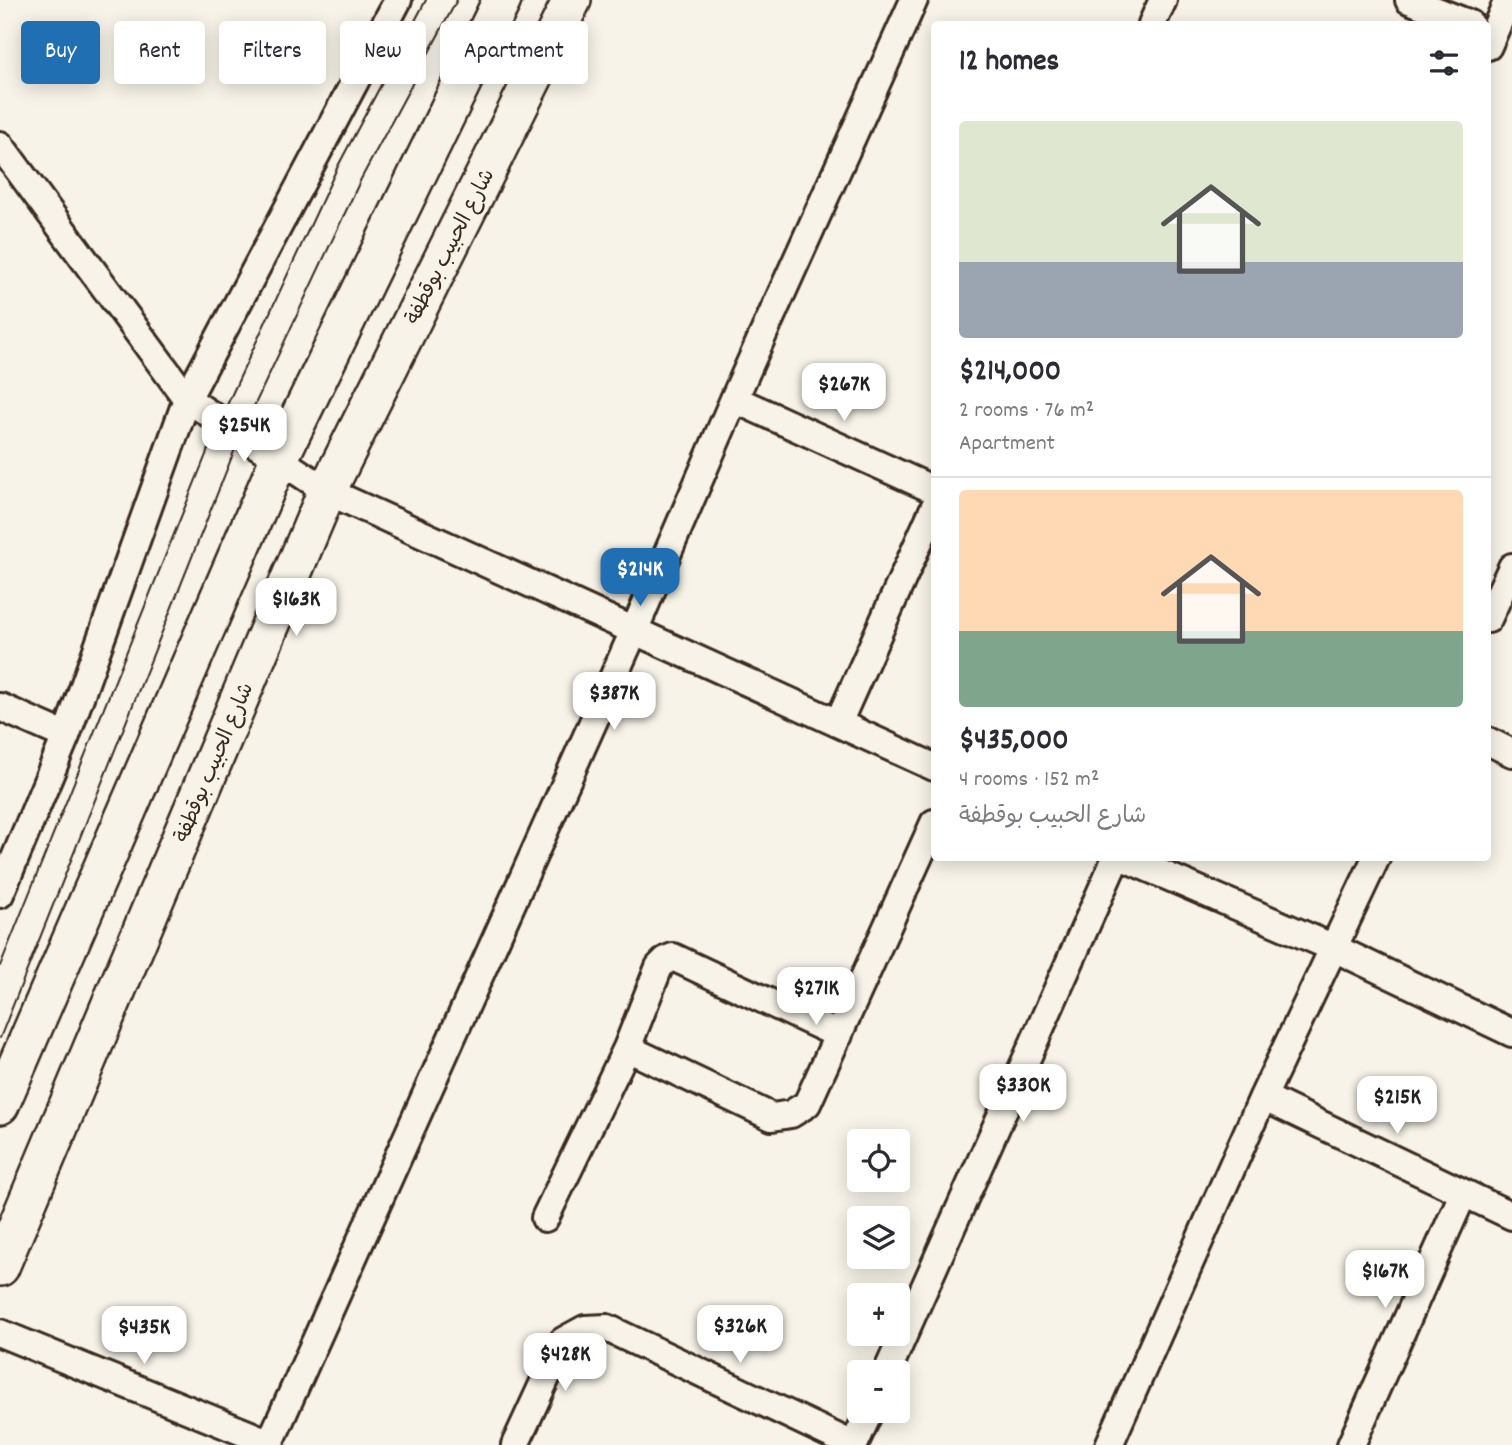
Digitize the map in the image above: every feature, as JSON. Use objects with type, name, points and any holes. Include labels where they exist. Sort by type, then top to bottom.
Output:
[{"type":"main road","points":[[0,1105],[279,459],[502,0]]},
{"type":"main road","name":"شارع الحبيب بوقطفة","points":[[0,1267],[327,491],[572,0]]},
{"type":"street","points":[[0,894],[66,736],[187,399],[398,0]]},
{"type":"street","points":[[0,1333],[269,1444],[914,0]]},
{"type":"street","points":[[1153,21],[1163,0]]},
{"type":"street","points":[[1409,0],[1456,21]]},
{"type":"street","points":[[1491,34],[1508,0]]},
{"type":"street","points":[[0,145],[187,399],[327,491],[931,766]]},
{"type":"street","points":[[734,399],[931,489]]},
{"type":"street","points":[[838,723],[931,515]]},
{"type":"street","points":[[1491,612],[1512,567]]},
{"type":"street","points":[[0,707],[66,736]]},
{"type":"street","points":[[1491,742],[1512,753]]},
{"type":"street","points":[[627,1048],[772,1117],[792,1114],[807,1104],[931,830]]},
{"type":"street","points":[[892,1360],[1115,861]]},
{"type":"street","points":[[1132,861],[1334,948],[1512,1033]]},
{"type":"street","points":[[1110,1445],[1263,1097],[1375,861]]},
{"type":"street","points":[[545,1218],[627,1048],[659,967],[666,960],[673,957],[839,1035]]},
{"type":"street","points":[[1263,1097],[1512,1216]]},
{"type":"street","points":[[1351,1445],[1463,1194]]},
{"type":"street","points":[[515,1445],[563,1341],[585,1329],[607,1328],[854,1445],[864,1423]]},
{"type":"tram line","points":[[0,966],[220,420],[338,166],[426,0]]},
{"type":"tram line","points":[[0,1038],[241,434],[361,179],[457,0]]}]
